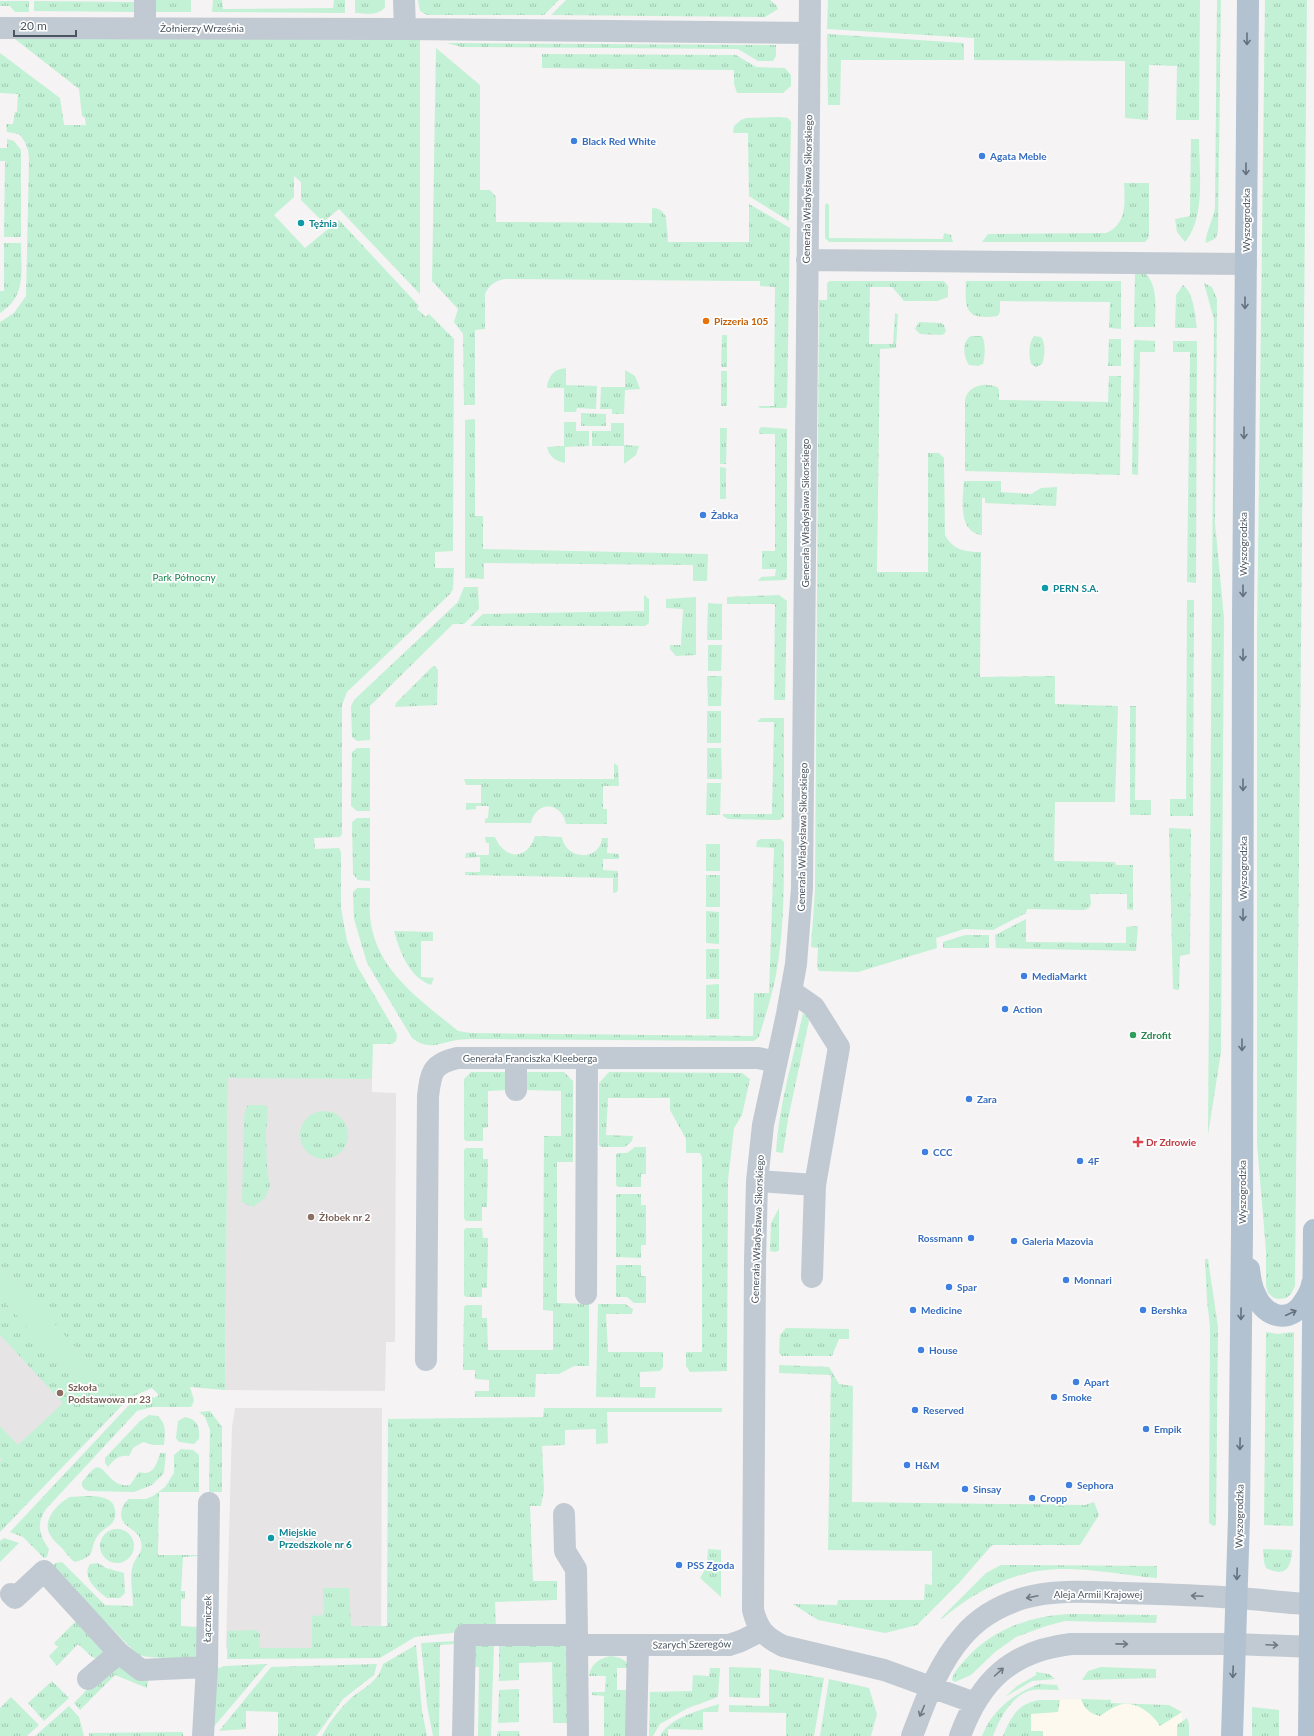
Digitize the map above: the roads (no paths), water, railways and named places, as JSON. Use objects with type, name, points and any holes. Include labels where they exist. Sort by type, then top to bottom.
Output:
[{"type":"main road","name":"Wyszogrodzka","points":[[1232,1736],[1239,1532],[1242,1233],[1243,616],[1248,0]]},
{"type":"main road","points":[[1309,1736],[1312,1647],[1314,1230]]},
{"type":"main road","points":[[1242,1233],[1251,1283],[1255,1295],[1272,1314],[1279,1316],[1289,1315],[1297,1310],[1305,1300],[1313,1280]]},
{"type":"street","points":[[145,0],[145,28]]},
{"type":"street","points":[[404,0],[404,29]]},
{"type":"street","name":"Generała Władysława Sikorskiego","points":[[810,0],[802,888],[797,951],[791,991],[763,1125],[757,1181],[755,1261],[755,1454],[752,1579],[753,1610],[756,1622],[761,1630],[769,1639],[783,1646],[884,1670],[975,1703]]},
{"type":"street","name":"Żołnierzy Września","points":[[0,28],[145,28],[201,20],[404,29],[809,33]]},
{"type":"street","points":[[807,260],[1246,264]]},
{"type":"street","points":[[791,991],[814,1007],[838,1047],[815,1184],[812,1277]]},
{"type":"street","name":"Generała Franciszka Kleeberga","points":[[426,1360],[428,1096],[431,1075],[438,1064],[457,1058],[758,1058],[776,1062]]},
{"type":"street","points":[[516,1058],[516,1090]]},
{"type":"street","points":[[586,1294],[587,1058]]},
{"type":"street","points":[[757,1181],[815,1184]]},
{"type":"street","name":"Łączniczek","points":[[203,1736],[207,1667],[209,1503]]},
{"type":"street","points":[[564,1514],[565,1552],[576,1569],[578,1736]]},
{"type":"street","points":[[11,1594],[15,1598],[44,1571],[119,1653],[141,1670],[207,1667]]},
{"type":"street","name":"Aleja Armii Krajowej","points":[[912,1736],[932,1687],[952,1650],[963,1635],[988,1614],[1023,1599],[1064,1592],[1236,1598],[1312,1604]]},
{"type":"street","name":"Szarych Szeregów","points":[[636,1736],[638,1645],[729,1644],[746,1639],[761,1630]]},
{"type":"street","points":[[463,1736],[465,1635],[577,1640],[638,1645]]},
{"type":"street","points":[[960,1736],[975,1703],[988,1683],[1005,1667],[1031,1652],[1054,1646],[1077,1644],[1234,1644],[1312,1647]]},
{"type":"street","points":[[88,1679],[119,1653]]},
{"type":"place","name":"Black Red White","points":[[574,141]]},
{"type":"place","name":"Agata Meble","points":[[982,156]]},
{"type":"place","name":"Tężnia","points":[[301,223]]},
{"type":"place","name":"Pizzeria 105","points":[[706,321]]},
{"type":"place","name":"Żabka","points":[[703,515]]},
{"type":"place","name":"PERN S.A.","points":[[1045,588]]},
{"type":"place","name":"MediaMarkt","points":[[1024,976]]},
{"type":"place","name":"Action","points":[[1005,1009]]},
{"type":"place","name":"Zdrofit","points":[[1133,1035]]},
{"type":"place","name":"Zara","points":[[969,1099]]},
{"type":"place","name":"Dr Zdrowie","points":[[1138,1142]]},
{"type":"place","name":"CCC","points":[[925,1152]]},
{"type":"place","name":"4F","points":[[1080,1161]]},
{"type":"place","name":"Żłobek nr 2","points":[[311,1217]]},
{"type":"place","name":"Rossmann","points":[[971,1238]]},
{"type":"place","name":"Galeria Mazovia","points":[[1014,1241]]},
{"type":"place","name":"Monnari","points":[[1066,1280]]},
{"type":"place","name":"Spar","points":[[949,1287]]},
{"type":"place","name":"Medicine","points":[[913,1310]]},
{"type":"place","name":"Bershka","points":[[1143,1310]]},
{"type":"place","name":"House","points":[[921,1350]]},
{"type":"place","name":"Apart","points":[[1076,1382]]},
{"type":"place","name":"Szkoła Podstawowa nr 23","points":[[60,1393]]},
{"type":"place","name":"Smoke","points":[[1054,1397]]},
{"type":"place","name":"Reserved","points":[[915,1410]]},
{"type":"place","name":"Empik","points":[[1146,1429]]},
{"type":"place","name":"H&M","points":[[907,1465]]},
{"type":"place","name":"Sephora","points":[[1069,1485]]},
{"type":"place","name":"Sinsay","points":[[965,1489]]},
{"type":"place","name":"Cropp","points":[[1032,1498]]},
{"type":"place","name":"Miejskie Przedszkole nr 6","points":[[271,1538]]},
{"type":"place","name":"PSS Zgoda","points":[[679,1565]]},
{"type":"park label","name":"Park Północny","points":[[184,577]]}]
